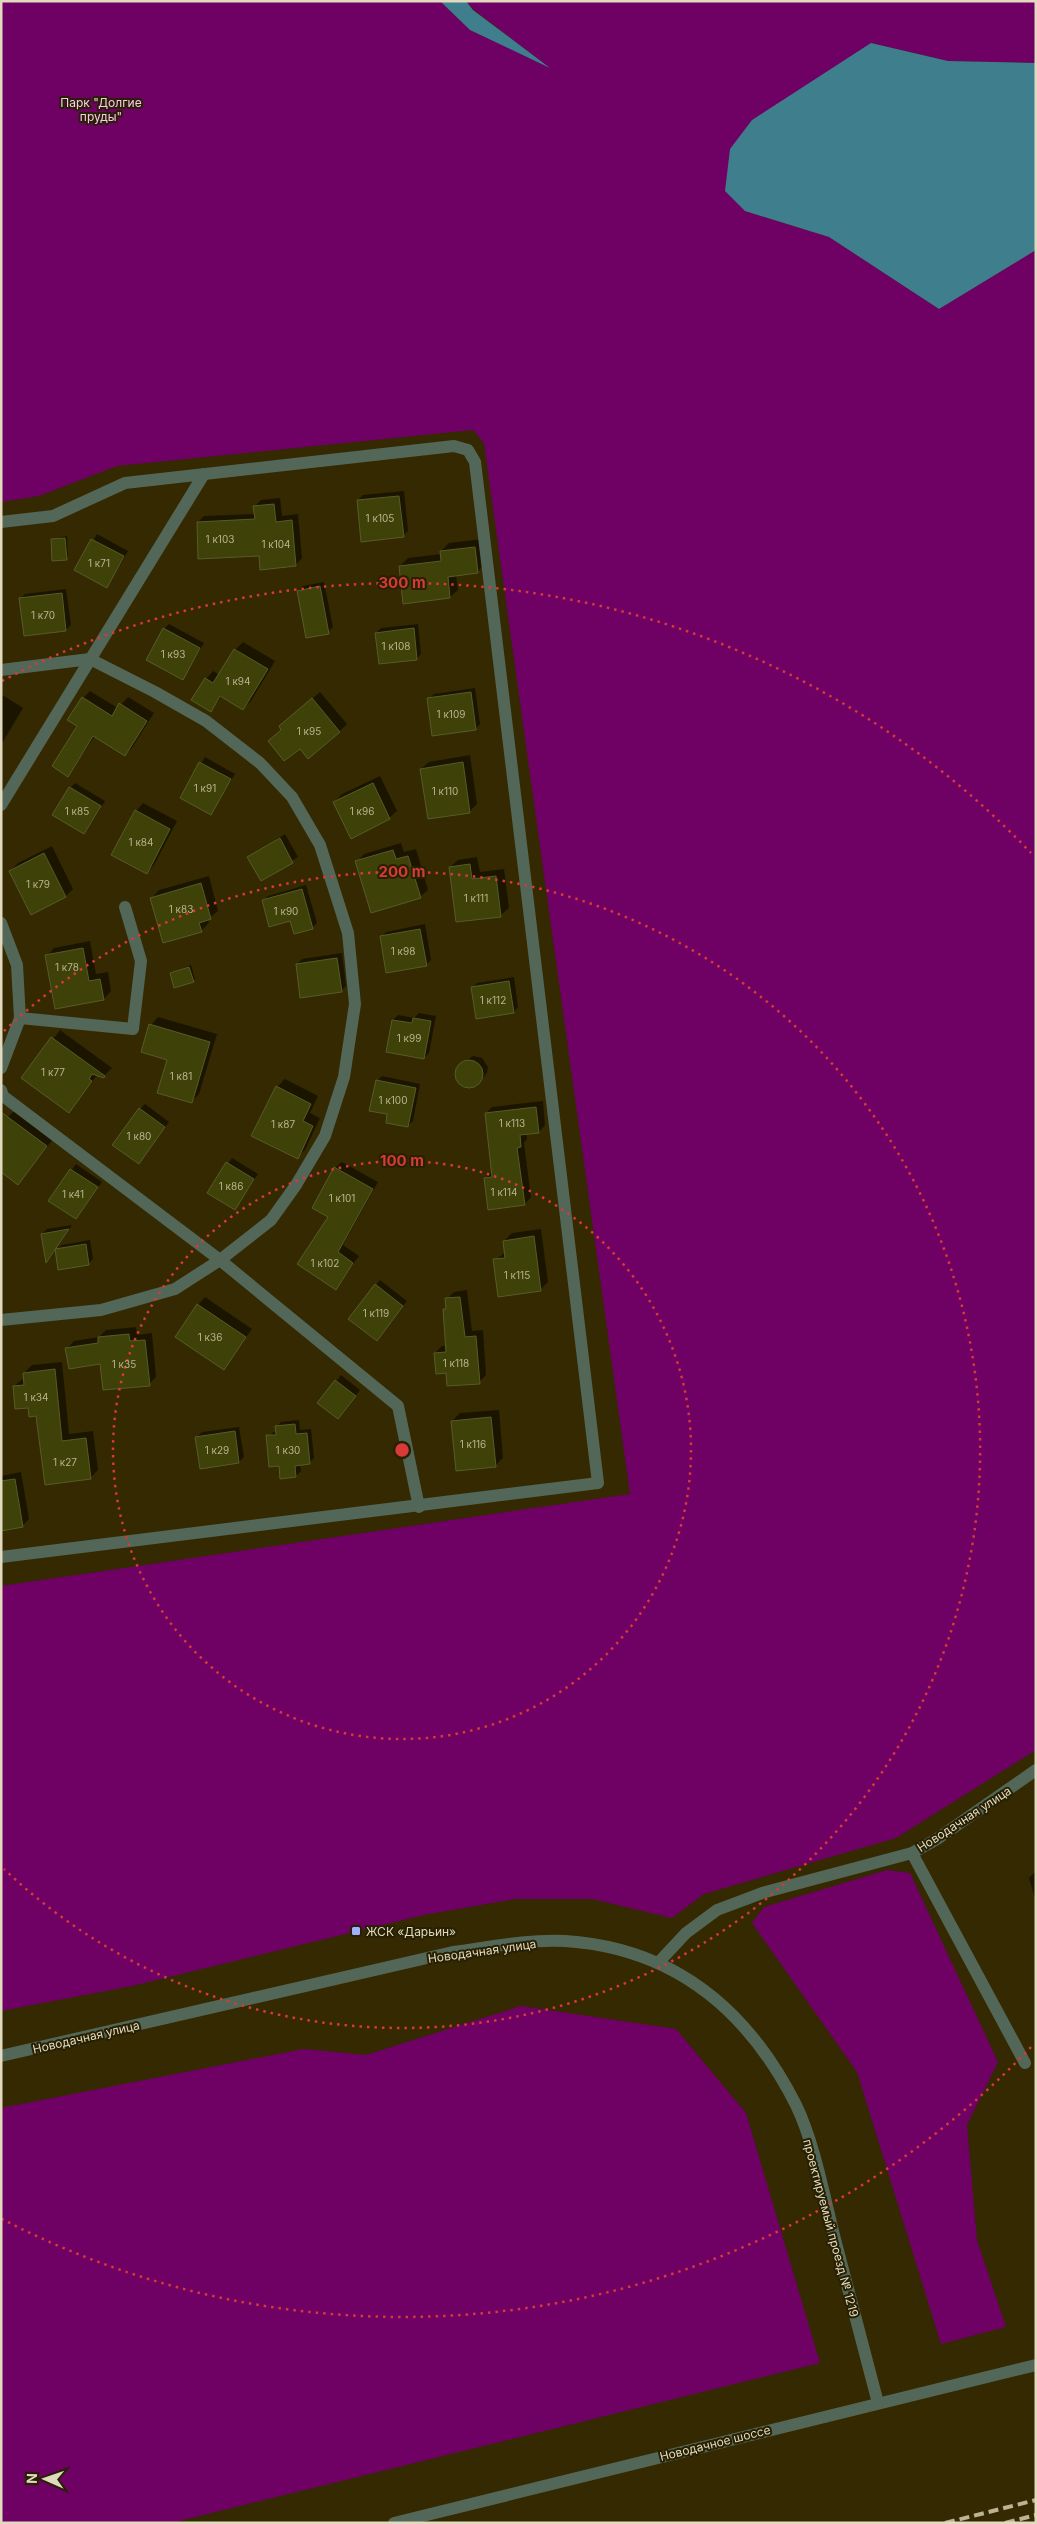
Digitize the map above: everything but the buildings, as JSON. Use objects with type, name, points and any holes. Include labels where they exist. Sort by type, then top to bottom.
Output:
[{"type":"street","points":[[1,522],[53,516],[125,483],[454,446],[468,450],[475,462],[598,1483],[419,1507],[1,1557]]},
{"type":"street","points":[[1,804],[204,474]]},
{"type":"street","points":[[1,670],[90,659],[155,692],[206,722],[260,762],[292,797],[320,845],[348,933],[355,1004],[344,1077],[325,1136],[296,1185],[271,1220],[220,1260],[175,1288],[100,1310],[1,1320]]},
{"type":"street","points":[[20,1018],[132,1029],[141,961],[125,907]]},
{"type":"street","points":[[1,923],[17,965],[20,1018],[1,1068]]},
{"type":"street","points":[[1,1090],[3,1096],[220,1260],[398,1406],[419,1507]]},
{"type":"street","name":"Новодачная улица","points":[[1,2056],[453,1952],[517,1943],[565,1941],[610,1947],[658,1963],[686,1933],[717,1910],[762,1893],[912,1853],[937,1839],[1036,1770]]},
{"type":"street","points":[[912,1853],[1025,2063]]},
{"type":"street","name":"проектируемый проезд № 1219","points":[[658,1963],[695,1982],[733,2013],[767,2054],[796,2107],[816,2163],[878,2403]]},
{"type":"street","name":"Новодачное шоссе","points":[[394,2523],[1036,2365]]},
{"type":"green space","name":"Парк \"Долгие пруды\"","points":[[1,1],[440,1],[470,30],[547,66],[473,9],[466,1],[1036,1],[1036,63],[948,61],[871,43],[745,211],[829,237],[939,309],[1036,250],[1036,1750],[896,1838],[704,1894],[672,1918],[592,1899],[515,1899],[424,1915],[132,1986],[1,2011],[1,1586],[630,1494],[484,443],[473,430],[117,466],[39,496],[1,502]]},
{"type":"green space","points":[[887,1870],[910,1873],[998,2062],[967,2125],[977,2240],[1006,2327],[941,2344],[857,2072],[752,1923],[764,1907]]},
{"type":"green space","points":[[521,2006],[676,2029],[746,2113],[820,2363],[171,2523],[1,2523],[1,2108],[304,2049],[366,2055]]},
{"type":"water","points":[[440,1],[466,1],[473,10],[550,68],[470,30]]},
{"type":"water","points":[[871,43],[948,61],[1036,63],[1036,250],[939,309],[829,237],[745,211],[725,191],[730,149],[752,120]]},
{"type":"railway","points":[[945,2523],[1036,2500]]},
{"type":"railway","points":[[1005,2523],[1036,2515]]},
{"type":"place","name":"ЖСК «Дарьин»","points":[[356,1931]]}]
